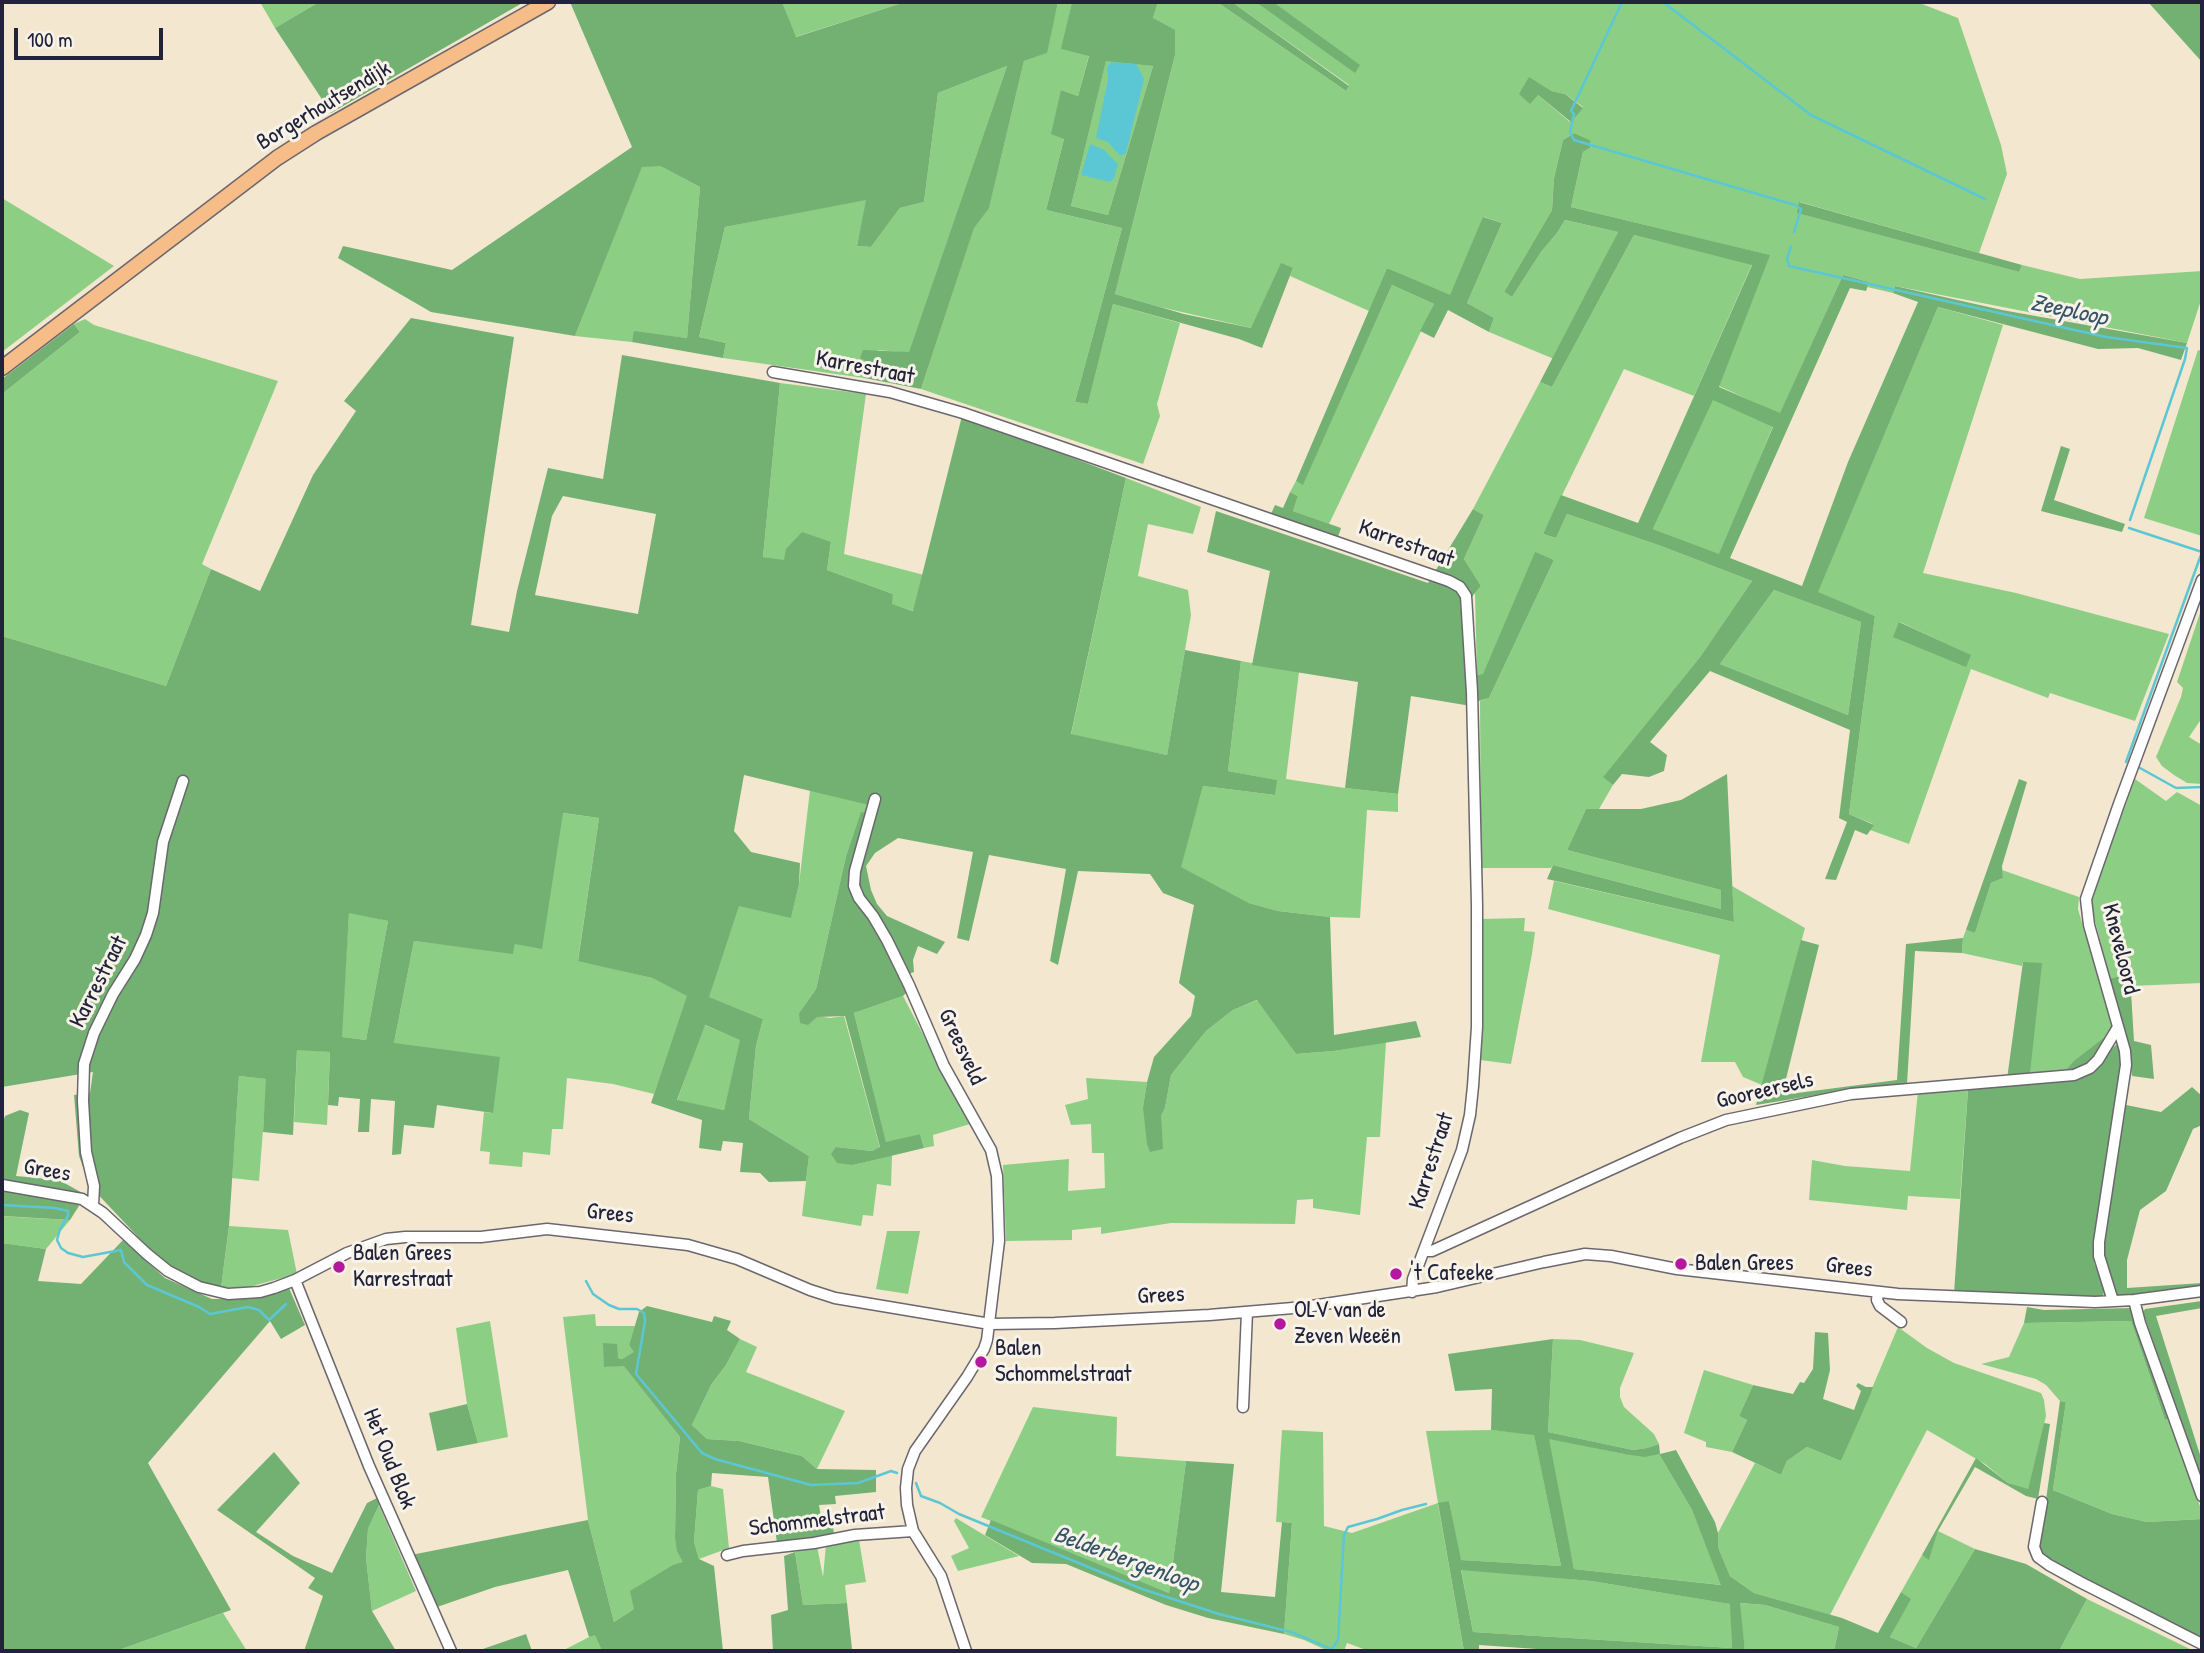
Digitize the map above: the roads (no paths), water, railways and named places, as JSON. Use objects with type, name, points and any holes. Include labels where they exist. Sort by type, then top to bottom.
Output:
[{"type":"main road","name":"Borgerhoutsendijk","points":[[2,368],[277,158],[316,133],[548,2]]},
{"type":"street","name":"Karrestraat","points":[[773,372],[921,400],[1269,518],[1460,587],[1466,596],[1468,607],[1472,692],[1477,1027],[1467,1130],[1462,1150],[1413,1279],[1412,1292]]},
{"type":"street","name":"Kneveloord","points":[[2113,1301],[2099,1256],[2099,1242],[2126,1079],[2125,1051],[2088,925],[2086,899],[2202,580]]},
{"type":"street","name":"Karrestraat","points":[[93,1205],[94,1186],[86,1152],[84,1064],[94,1033],[146,935],[153,913],[163,842],[183,781]]},
{"type":"street","name":"Greesveld","points":[[874,799],[855,870],[854,886],[904,973],[944,1066],[985,1139],[995,1164],[1000,1224],[990,1324]]},
{"type":"street","name":"Gooreersels","points":[[1424,1251],[1432,1251],[1726,1120],[1852,1094],[2074,1075],[2090,1068],[2098,1060],[2118,1027]]},
{"type":"street","name":"Grees","points":[[2,1185],[75,1197],[93,1205],[169,1271],[199,1287],[228,1294],[260,1292],[295,1280],[347,1253],[386,1239],[481,1237],[547,1229],[688,1245],[737,1259],[799,1286],[835,1298],[990,1324],[1055,1323],[1305,1307],[1412,1292],[1585,1254],[1611,1256],[1677,1269],[1878,1292],[1958,1297],[2113,1301],[2202,1291]]},
{"type":"street","name":"Het Oud Blok","points":[[295,1280],[369,1466],[451,1651]]},
{"type":"street","points":[[1878,1292],[1877,1300],[1880,1306],[1901,1322]]},
{"type":"street","points":[[2134,1300],[2202,1496]]},
{"type":"street","points":[[1243,1407],[1247,1312]]},
{"type":"street","name":"Schommelstraat","points":[[966,1651],[941,1576],[913,1531],[907,1505],[908,1469],[915,1451],[984,1349],[990,1324]]},
{"type":"street","points":[[2042,1502],[2034,1547],[2038,1557],[2080,1582],[2202,1644]]},
{"type":"street","name":"Schommelstraat","points":[[726,1555],[855,1535],[913,1531]]},
{"type":"water","points":[[1111,62],[1136,64],[1144,79],[1126,153],[1120,156],[1108,142],[1096,138],[1108,79],[1107,67]]},
{"type":"water","points":[[1090,144],[1104,150],[1118,164],[1110,182],[1081,175]]},
{"type":"waterway","name":"Zeeploop","points":[[1622,2],[1571,111],[1574,114],[1570,132],[1574,140],[1795,205],[1801,209],[1794,232]]},
{"type":"waterway","points":[[1663,2],[1811,115],[1985,199]]},
{"type":"waterway","name":"Zeeploop","points":[[1791,246],[1787,259],[1789,266],[2106,337],[2187,348],[2130,520]]},
{"type":"waterway","name":"Zeeploop","points":[[2126,762],[2202,552],[2129,528]]},
{"type":"waterway","name":"Zeeploop","points":[[2140,768],[2176,788],[2202,787]]},
{"type":"waterway","name":"Belderbergenloop","points":[[2,1205],[68,1211],[57,1240],[61,1248],[83,1257],[121,1250],[124,1262],[147,1285],[210,1314],[248,1307],[259,1310],[269,1320],[286,1304]]},
{"type":"waterway","name":"Belderbergenloop","points":[[586,1281],[593,1294],[609,1305],[619,1309],[637,1309],[644,1313],[636,1374],[702,1453],[811,1485],[858,1483],[891,1471],[897,1473]]},
{"type":"waterway","name":"Belderbergenloop","points":[[916,1483],[921,1496],[959,1514],[1142,1589],[1219,1614],[1291,1632],[1336,1651]]},
{"type":"waterway","points":[[1332,1649],[1338,1640],[1344,1535],[1348,1527],[1426,1504]]},
{"type":"place","name":"Balen Grees","points":[[1681,1264]]},
{"type":"place","name":"Balen Grees Karrestraat","points":[[339,1267]]},
{"type":"place","name":"'t Cafeeke","points":[[1396,1274]]},
{"type":"place","name":"OLV van de Zeven Weeën","points":[[1280,1324]]},
{"type":"place","name":"Balen Schommelstraat","points":[[981,1362]]}]
